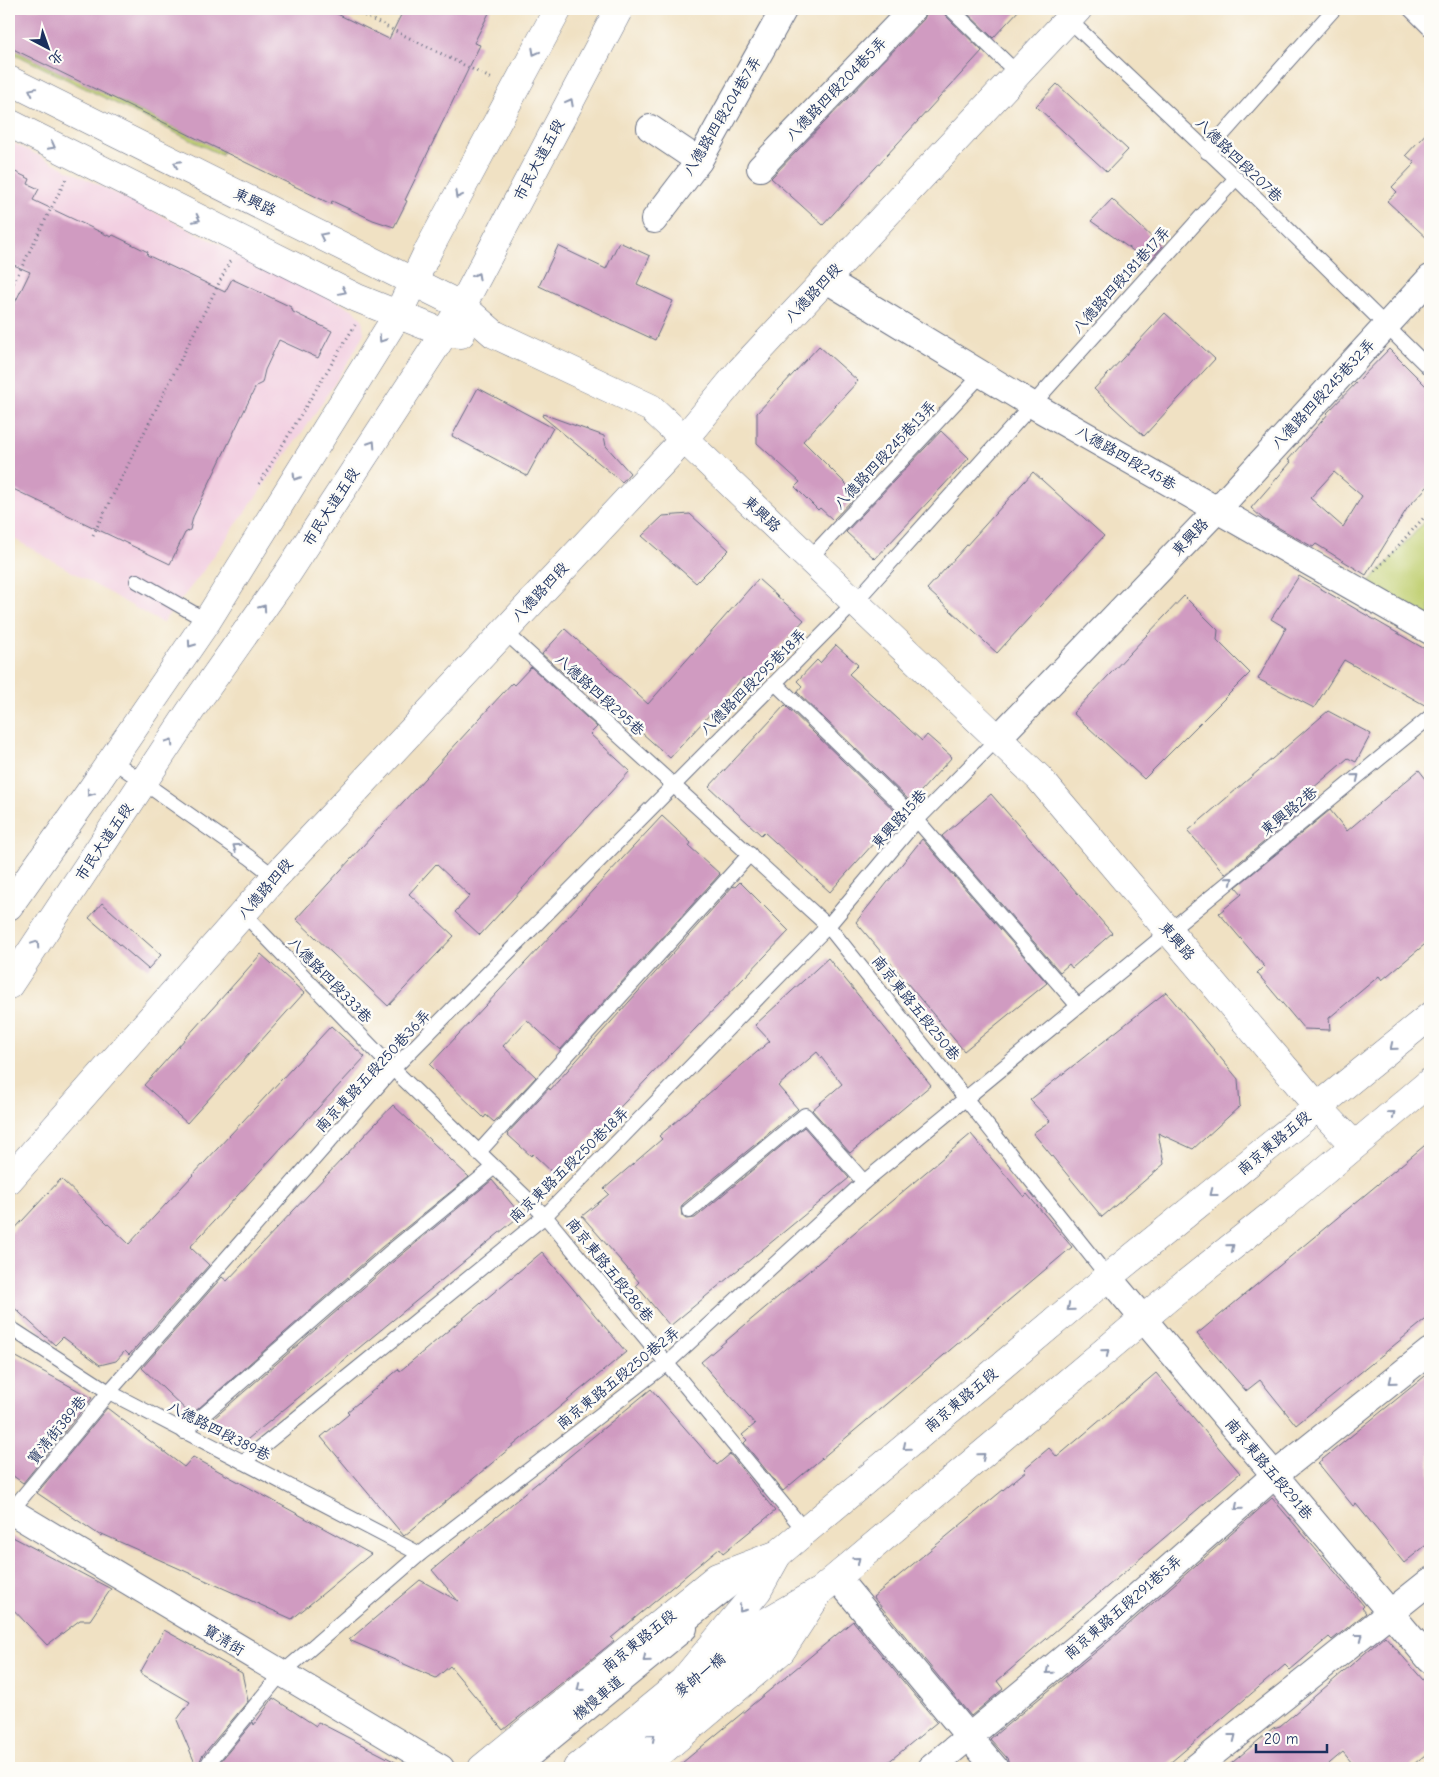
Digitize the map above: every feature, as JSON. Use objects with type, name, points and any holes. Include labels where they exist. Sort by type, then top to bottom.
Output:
[{"type":"street","points":[[9,906],[207,621],[398,314],[413,281],[558,9]]},
{"type":"street","name":"市民大道五段","points":[[9,984],[143,782],[287,574],[462,306],[619,9]]},
{"type":"street","name":"八德路四段204巷7弄","points":[[654,220],[699,161],[784,9]]},
{"type":"street","name":"八德路四段204巷5弄","points":[[760,168],[913,9]]},
{"type":"street","name":"八德路四段","points":[[9,1180],[244,914],[274,877],[684,439],[729,384],[825,279],[1073,14]]},
{"type":"street","name":"東興路","points":[[9,80],[462,306],[494,334],[650,408],[810,558],[1039,778],[1318,1107],[1354,1145]]},
{"type":"street","name":"東興路","points":[[9,123],[357,298],[444,333],[494,334]]},
{"type":"street","points":[[650,128],[699,161]]},
{"type":"street","name":"八德路四段245巷32弄","points":[[1216,510],[1430,278]]},
{"type":"street","name":"八德路四段245巷","points":[[825,279],[984,373],[1031,404],[1430,631]]},
{"type":"street","name":"東興路","points":[[998,738],[1216,510]]},
{"type":"street","name":"南京東路五段","points":[[482,1768],[718,1577],[778,1554],[1108,1277],[1430,1016]]},
{"type":"street","points":[[642,1768],[781,1651],[828,1585],[1430,1082]]},
{"type":"street","name":"南京東路五段291巷","points":[[1108,1277],[1430,1660]]},
{"type":"street","name":"南京東路五段291巷5弄","points":[[930,1768],[970,1737],[1102,1626],[1275,1475],[1430,1351]]},
{"type":"street","name":"寶清街","points":[[10,1511],[441,1768]]},
{"type":"street","name":"麥帥一橋","points":[[577,1768],[683,1681],[758,1590],[778,1554]]},
{"type":"street","points":[[1195,1768],[1430,1581]]},
{"type":"street","points":[[828,1585],[970,1737],[995,1768]]},
{"type":"street","name":"麥帥一橋","points":[[587,1768],[720,1670],[761,1625],[828,1585]]},
{"type":"street","name":"機慢車道","points":[[514,1768],[684,1628]]},
{"type":"street","points":[[614,1768],[720,1670]]},
{"type":"lane","points":[[951,9],[1017,73]]},
{"type":"lane","points":[[1207,152],[1334,9]]},
{"type":"lane","points":[[1410,9],[1430,29]]},
{"type":"lane","name":"八德路四段207巷","points":[[1073,14],[1207,152],[1236,178],[1430,369]]},
{"type":"lane","name":"八德路四段181巷17弄","points":[[855,602],[1236,178]]},
{"type":"lane","name":"八德路四段245巷13弄","points":[[810,558],[984,373]]},
{"type":"lane","points":[[137,581],[207,621]]},
{"type":"lane","name":"八德路四段295巷18弄","points":[[673,784],[776,684],[855,602]]},
{"type":"lane","name":"八德路四段295巷","points":[[504,631],[673,784]]},
{"type":"lane","points":[[776,684],[917,820],[1078,1006]]},
{"type":"lane","name":"東興路2巷","points":[[1078,1006],[1430,717]]},
{"type":"lane","name":"東興路15巷","points":[[828,926],[917,820],[998,738]]},
{"type":"lane","points":[[112,760],[250,857],[274,877]]},
{"type":"lane","name":"南京東路五段250巷","points":[[673,784],[828,926],[1108,1277]]},
{"type":"lane","name":"南京東路五段250巷36弄","points":[[109,1392],[393,1069],[673,784]]},
{"type":"lane","points":[[478,1153],[750,854]]},
{"type":"lane","name":"八德路四段333巷","points":[[244,914],[393,1069]]},
{"type":"lane","name":"南京東路五段250巷18弄","points":[[243,1462],[545,1216],[828,926]]},
{"type":"lane","name":"南京東路五段250巷2弄","points":[[209,1762],[281,1674],[420,1554],[666,1364],[864,1182],[1078,1006]]},
{"type":"lane","name":"南京東路五段286巷","points":[[393,1069],[493,1168],[545,1216],[805,1531]]},
{"type":"lane","points":[[689,1211],[805,1114],[864,1182]]},
{"type":"lane","points":[[184,1432],[388,1254],[493,1168]]},
{"type":"lane","name":"八德路四段389巷","points":[[9,1327],[109,1392],[420,1554]]},
{"type":"lane","name":"寶清街389巷","points":[[10,1511],[109,1392]]},
{"type":"lane","name":"機慢車道","points":[[684,1628],[721,1596],[778,1554]]},
{"type":"path","points":[[351,9],[495,80]]},
{"type":"path","points":[[9,292],[76,158]]},
{"type":"path","points":[[94,535],[240,240]]},
{"type":"path","points":[[254,493],[343,348],[356,322]]},
{"type":"path","points":[[1358,591],[1430,511]]},
{"type":"shaded area","points":[[9,141],[354,310],[362,319],[364,333],[351,358],[308,424],[198,578],[162,623],[9,536]]},
{"type":"green space","points":[[10,48],[71,78],[82,56],[83,83],[110,96],[120,76],[119,101],[223,151],[221,155],[9,51]]},
{"type":"green space","points":[[1430,516],[1430,619],[1367,585]]},
{"type":"building","points":[[9,9],[327,9],[389,39],[404,9],[491,9],[474,43],[480,45],[405,200],[407,201],[394,227],[373,220],[332,201],[331,204],[9,47]]},
{"type":"building","points":[[928,9],[942,9],[945,15],[982,51],[823,225],[771,178],[924,19]]},
{"type":"building","points":[[963,9],[1020,9],[993,38]]},
{"type":"building","points":[[1057,84],[1128,150],[1107,172],[1036,106]]},
{"type":"building","points":[[1430,129],[1430,241],[1387,201],[1397,192],[1392,187],[1415,163],[1406,155]]},
{"type":"building","points":[[9,169],[30,179],[28,184],[39,189],[33,200],[111,237],[113,235],[148,252],[147,255],[225,292],[232,279],[291,307],[293,312],[332,331],[318,358],[279,340],[265,370],[262,383],[256,386],[193,517],[190,530],[185,533],[170,564],[9,487],[9,315],[30,272],[9,263]]},
{"type":"building","points":[[1112,199],[1162,247],[1149,262],[1091,221]]},
{"type":"building","points":[[619,242],[650,256],[637,284],[673,301],[655,340],[539,286],[558,246],[606,269]]},
{"type":"building","points":[[1165,313],[1215,359],[1144,436],[1094,389]]},
{"type":"building","points":[[819,346],[858,381],[803,441],[857,495],[833,520],[820,508],[818,510],[795,487],[800,482],[757,443],[757,413]]},
{"type":"building","points":[[1389,349],[1430,390],[1430,484],[1408,507],[1366,575],[1316,544],[1313,547],[1263,519],[1251,508],[1291,462],[1288,460],[1327,413]],"holes":[[[1334,472],[1362,496],[1343,527],[1310,498]]]},
{"type":"building","points":[[478,388],[553,428],[527,476],[452,436]]},
{"type":"building","points":[[543,414],[604,436],[606,446],[630,473],[622,482],[542,416]]},
{"type":"building","points":[[941,431],[969,458],[875,559],[846,532]]},
{"type":"building","points":[[1033,472],[1104,536],[997,653],[927,589]]},
{"type":"building","points":[[690,514],[729,550],[696,583],[642,536],[663,516]]},
{"type":"building","points":[[1299,576],[1430,652],[1430,708],[1344,660],[1314,708],[1258,679],[1286,628],[1271,619]]},
{"type":"building","points":[[758,579],[804,620],[748,682],[743,678],[670,758],[614,708],[609,714],[542,654],[565,629],[648,704]]},
{"type":"building","points":[[1184,596],[1218,630],[1217,640],[1250,673],[1144,779],[1073,713]]},
{"type":"building","points":[[836,645],[858,665],[849,674],[922,741],[927,735],[952,757],[911,802],[797,692],[802,686],[797,681],[817,660],[820,663]]},
{"type":"building","points":[[531,667],[597,727],[590,734],[630,771],[480,935],[455,912],[470,896],[436,864],[409,894],[454,936],[388,1006],[296,919],[512,683],[514,685]]},
{"type":"building","points":[[785,705],[899,815],[830,892],[764,832],[761,835],[709,787]]},
{"type":"building","points":[[1328,711],[1371,734],[1356,762],[1348,758],[1312,789],[1319,797],[1225,874],[1188,831]]},
{"type":"building","points":[[1419,770],[1430,784],[1430,940],[1382,980],[1379,976],[1329,1018],[1330,1030],[1304,1029],[1257,973],[1264,966],[1219,913],[1242,894],[1236,887],[1330,810],[1347,831]]},
{"type":"building","points":[[991,794],[1112,933],[1072,968],[1069,964],[1060,972],[942,836]]},
{"type":"building","points":[[662,816],[691,843],[689,846],[720,874],[560,1050],[527,1020],[503,1046],[536,1077],[494,1122],[486,1115],[484,1118],[430,1065]]},
{"type":"building","points":[[922,839],[1047,983],[964,1051],[856,922]]},
{"type":"building","points":[[740,882],[789,931],[555,1175],[533,1154],[531,1156],[507,1134],[549,1088],[550,1090],[733,886],[735,887]]},
{"type":"building","points":[[102,903],[161,955],[148,969],[89,918]]},
{"type":"building","points":[[261,954],[304,993],[187,1123],[144,1085]]},
{"type":"building","points":[[828,958],[931,1085],[850,1153],[812,1110],[842,1084],[817,1052],[778,1086],[798,1109],[683,1204],[681,1208],[682,1216],[686,1219],[695,1218],[804,1127],[849,1178],[670,1326],[636,1285],[639,1282],[582,1216],[609,1194],[604,1189],[662,1139],[659,1136],[770,1041],[755,1025]]},
{"type":"building","points":[[1166,992],[1238,1079],[1240,1106],[1193,1149],[1158,1133],[1164,1164],[1102,1217],[1033,1133],[1050,1121],[1030,1100]]},
{"type":"building","points":[[331,1026],[365,1057],[190,1247],[209,1265],[129,1355],[125,1351],[116,1361],[100,1365],[63,1337],[55,1345],[9,1303],[9,1235],[61,1179],[129,1244]]},
{"type":"building","points":[[393,1105],[469,1177],[382,1247],[191,1415],[142,1368],[222,1277],[227,1281]]},
{"type":"building","points":[[971,1134],[1024,1197],[1027,1194],[1072,1247],[783,1491],[744,1443],[747,1440],[742,1435],[755,1424],[701,1362]]},
{"type":"building","points":[[1430,1141],[1430,1316],[1296,1425],[1260,1380],[1246,1391],[1197,1334]]},
{"type":"building","points":[[492,1180],[521,1215],[237,1448],[213,1419],[394,1261]]},
{"type":"building","points":[[542,1252],[626,1352],[404,1536],[321,1437],[349,1414],[347,1412],[399,1369],[400,1371]]},
{"type":"building","points":[[9,1353],[92,1398],[23,1483],[9,1473]]},
{"type":"building","points":[[1430,1372],[1430,1542],[1404,1563],[1356,1504],[1353,1506],[1318,1463]]},
{"type":"building","points":[[1156,1373],[1240,1473],[997,1681],[1003,1689],[971,1716],[873,1597],[1026,1471],[1024,1469],[1049,1448],[1057,1457]]},
{"type":"building","points":[[651,1389],[717,1465],[730,1454],[775,1511],[723,1553],[719,1548],[611,1638],[614,1641],[503,1730],[450,1666],[436,1678],[349,1640],[420,1580],[458,1601],[432,1570]]},
{"type":"building","points":[[107,1408],[184,1467],[193,1457],[371,1554],[292,1619],[102,1534],[101,1536],[37,1493]]},
{"type":"building","points":[[1272,1498],[1364,1606],[1362,1608],[1366,1613],[1332,1640],[1329,1637],[1290,1670],[1285,1665],[1164,1768],[1010,1768],[1007,1758],[990,1739],[1120,1632]]},
{"type":"building","points":[[9,1535],[111,1589],[90,1620],[80,1620],[47,1645],[9,1605]]},
{"type":"building","points":[[853,1621],[937,1722],[881,1768],[676,1768]]},
{"type":"building","points":[[164,1630],[242,1673],[248,1701],[202,1756],[200,1761],[203,1768],[197,1768],[177,1720],[190,1702],[140,1673]]},
{"type":"building","points":[[1385,1636],[1430,1688],[1430,1751],[1409,1768],[1356,1768],[1343,1752],[1324,1768],[1226,1768],[1273,1728],[1280,1726]]},
{"type":"building","points":[[273,1698],[316,1726],[318,1722],[407,1768],[215,1768],[253,1722],[254,1725]]}]
